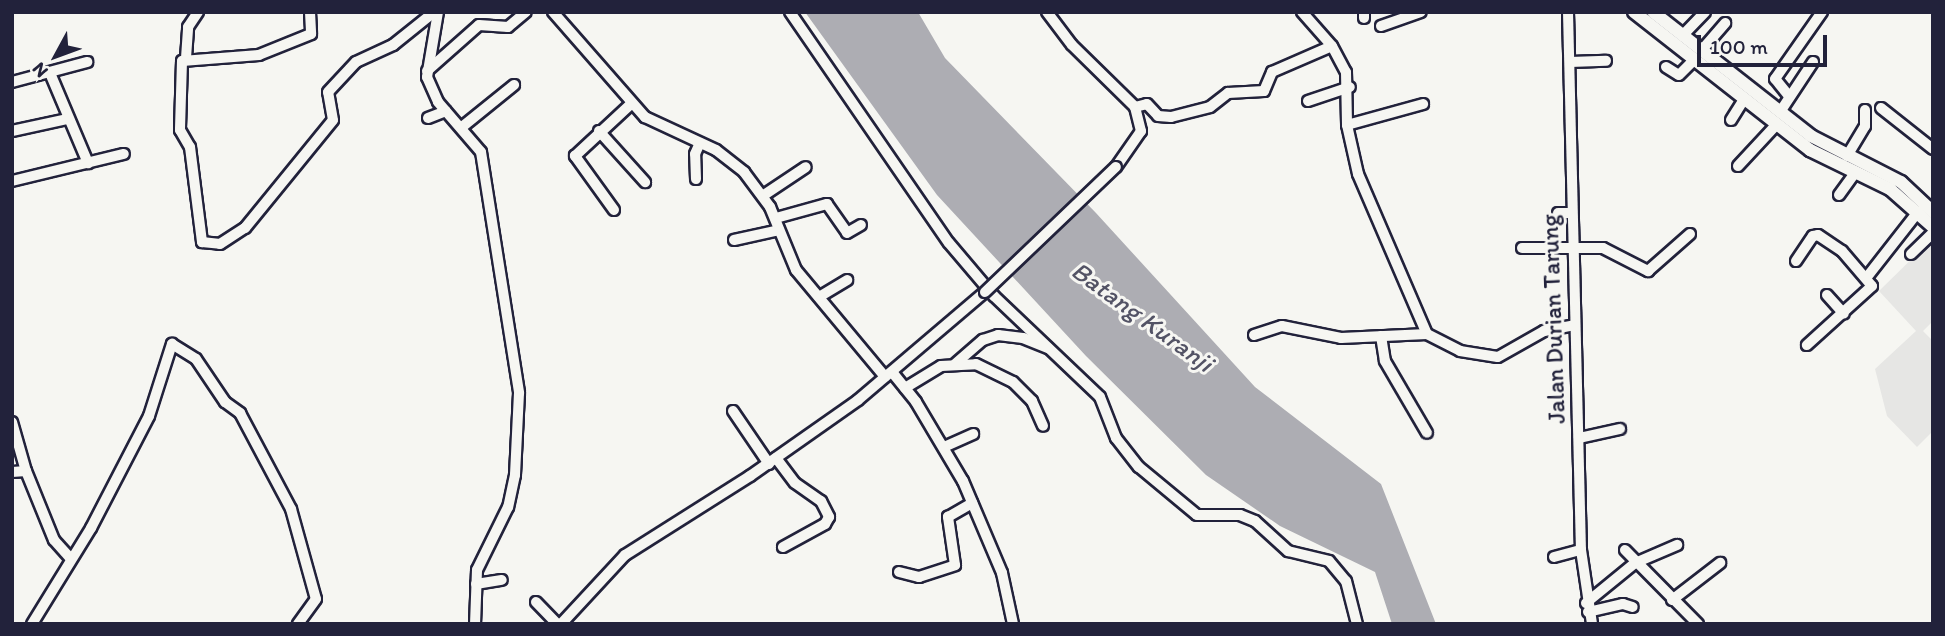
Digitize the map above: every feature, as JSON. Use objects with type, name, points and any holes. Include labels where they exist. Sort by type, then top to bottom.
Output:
[{"type":"main road","points":[[1634,12],[1657,21],[1682,36],[1697,56],[1778,118],[1810,150],[1890,189],[1933,227]]},
{"type":"main road","points":[[1657,21],[1744,99],[1847,156],[1901,182],[1933,212]]},
{"type":"street","points":[[198,12],[188,27],[186,58],[181,64],[180,130],[190,147],[200,237],[208,244],[220,244],[264,208],[333,120],[326,96],[351,66],[393,45],[436,12]]},
{"type":"street","points":[[186,58],[259,55],[311,34],[310,12]]},
{"type":"street","points":[[436,12],[427,71],[431,89],[446,111],[478,147],[484,165],[507,335],[519,393],[515,475],[508,507],[481,558],[476,584],[475,624]]},
{"type":"street","points":[[427,71],[479,25],[508,27],[526,12]]},
{"type":"street","points":[[553,12],[631,104],[659,126],[701,143],[730,160],[764,195],[776,218],[789,259],[889,375],[905,388],[944,447],[972,503],[1007,587],[1013,624]]},
{"type":"street","points":[[790,12],[950,243],[994,296],[1100,397],[1115,438],[1146,474],[1197,515],[1240,515],[1255,521],[1288,551],[1329,561],[1346,581],[1357,624]]},
{"type":"street","points":[[536,603],[562,623],[625,555],[773,461],[889,375],[985,292],[1116,167],[1141,131],[1135,107],[1072,45],[1047,12]]},
{"type":"street","points":[[1301,12],[1332,46],[1350,88],[1348,125],[1358,174],[1427,334]]},
{"type":"street","points":[[1381,26],[1422,12]]},
{"type":"street","name":"Jalan Durian Tarung","points":[[1568,12],[1570,213],[1581,550],[1587,608],[1592,624]]},
{"type":"street","points":[[1682,36],[1705,12]]},
{"type":"street","points":[[1789,96],[1775,79],[1822,12]]},
{"type":"street","points":[[1666,67],[1679,75],[1725,23]]},
{"type":"street","points":[[1135,107],[1147,104],[1158,116],[1171,117],[1210,107],[1228,93],[1264,91],[1272,72],[1332,46]]},
{"type":"street","points":[[1570,62],[1606,61]]},
{"type":"street","points":[[12,82],[87,62]]},
{"type":"street","points":[[1738,166],[1778,118],[1789,96],[1813,62]]},
{"type":"street","points":[[50,73],[67,119],[88,163]]},
{"type":"street","points":[[462,127],[514,85]]},
{"type":"street","points":[[1308,101],[1350,88]]},
{"type":"street","points":[[1731,120],[1744,99]]},
{"type":"street","points":[[614,210],[576,159],[577,152],[631,104]]},
{"type":"street","points":[[1348,125],[1423,104]]},
{"type":"street","points":[[1881,108],[1933,149]]},
{"type":"street","points":[[1847,156],[1865,126],[1865,110]]},
{"type":"street","points":[[428,118],[446,111]]},
{"type":"street","points":[[12,131],[67,119]]},
{"type":"street","points":[[599,131],[645,182]]},
{"type":"street","points":[[696,179],[695,154],[701,143]]},
{"type":"street","points":[[12,181],[124,154]]},
{"type":"street","points":[[764,195],[806,167]]},
{"type":"street","points":[[1839,195],[1855,173]]},
{"type":"street","points":[[776,218],[827,204],[847,233],[861,225]]},
{"type":"street","points":[[1867,277],[1918,212]]},
{"type":"street","points":[[1558,213],[1570,213]]},
{"type":"street","points":[[734,240],[779,230]]},
{"type":"street","points":[[1911,254],[1933,233]]},
{"type":"street","points":[[1522,248],[1603,248],[1648,271],[1690,234]]},
{"type":"street","points":[[1796,261],[1813,236],[1818,235],[1872,283],[1869,292],[1807,345]]},
{"type":"street","points":[[820,297],[847,280]]},
{"type":"street","points":[[1827,295],[1844,314]]},
{"type":"street","points":[[1254,335],[1282,326],[1341,338],[1427,334],[1460,351],[1498,357],[1544,331],[1574,324]]},
{"type":"street","points":[[955,364],[983,340],[998,335],[1023,338],[1053,350]]},
{"type":"street","points":[[1381,336],[1385,361],[1427,433]]},
{"type":"street","points":[[32,624],[70,558],[91,528],[149,416],[172,344],[196,359],[225,402],[240,413],[291,509],[316,599],[298,624]]},
{"type":"street","points":[[905,388],[930,371],[955,364],[976,364],[1004,376],[1032,401],[1043,426]]},
{"type":"street","points":[[733,411],[773,461],[795,483],[821,501],[830,517],[825,524],[783,547]]},
{"type":"street","points":[[12,422],[26,471],[54,540],[70,558]]},
{"type":"street","points":[[1579,438],[1620,429]]},
{"type":"street","points":[[944,447],[973,434]]},
{"type":"street","points":[[12,472],[26,471]]},
{"type":"street","points":[[899,572],[919,577],[955,565],[948,517],[972,503]]},
{"type":"street","points":[[1587,608],[1635,563],[1677,545]]},
{"type":"street","points":[[1554,557],[1581,550]]},
{"type":"street","points":[[1625,550],[1635,563],[1699,624]]},
{"type":"street","points":[[1672,600],[1720,563]]},
{"type":"street","points":[[476,584],[502,580]]},
{"type":"street","points":[[1587,608],[1623,604],[1633,607]]},
{"type":"shaded area","points":[[1932,239],[1933,321],[1923,331],[1933,341],[1933,431],[1917,447],[1887,416],[1875,369],[1916,331],[1879,291]]},
{"type":"water","name":"Batang Kuranji","points":[[805,12],[918,12],[945,58],[1096,213],[1255,387],[1381,484],[1436,624],[1392,624],[1375,572],[1280,526],[1206,475],[1086,356],[937,195]]}]
